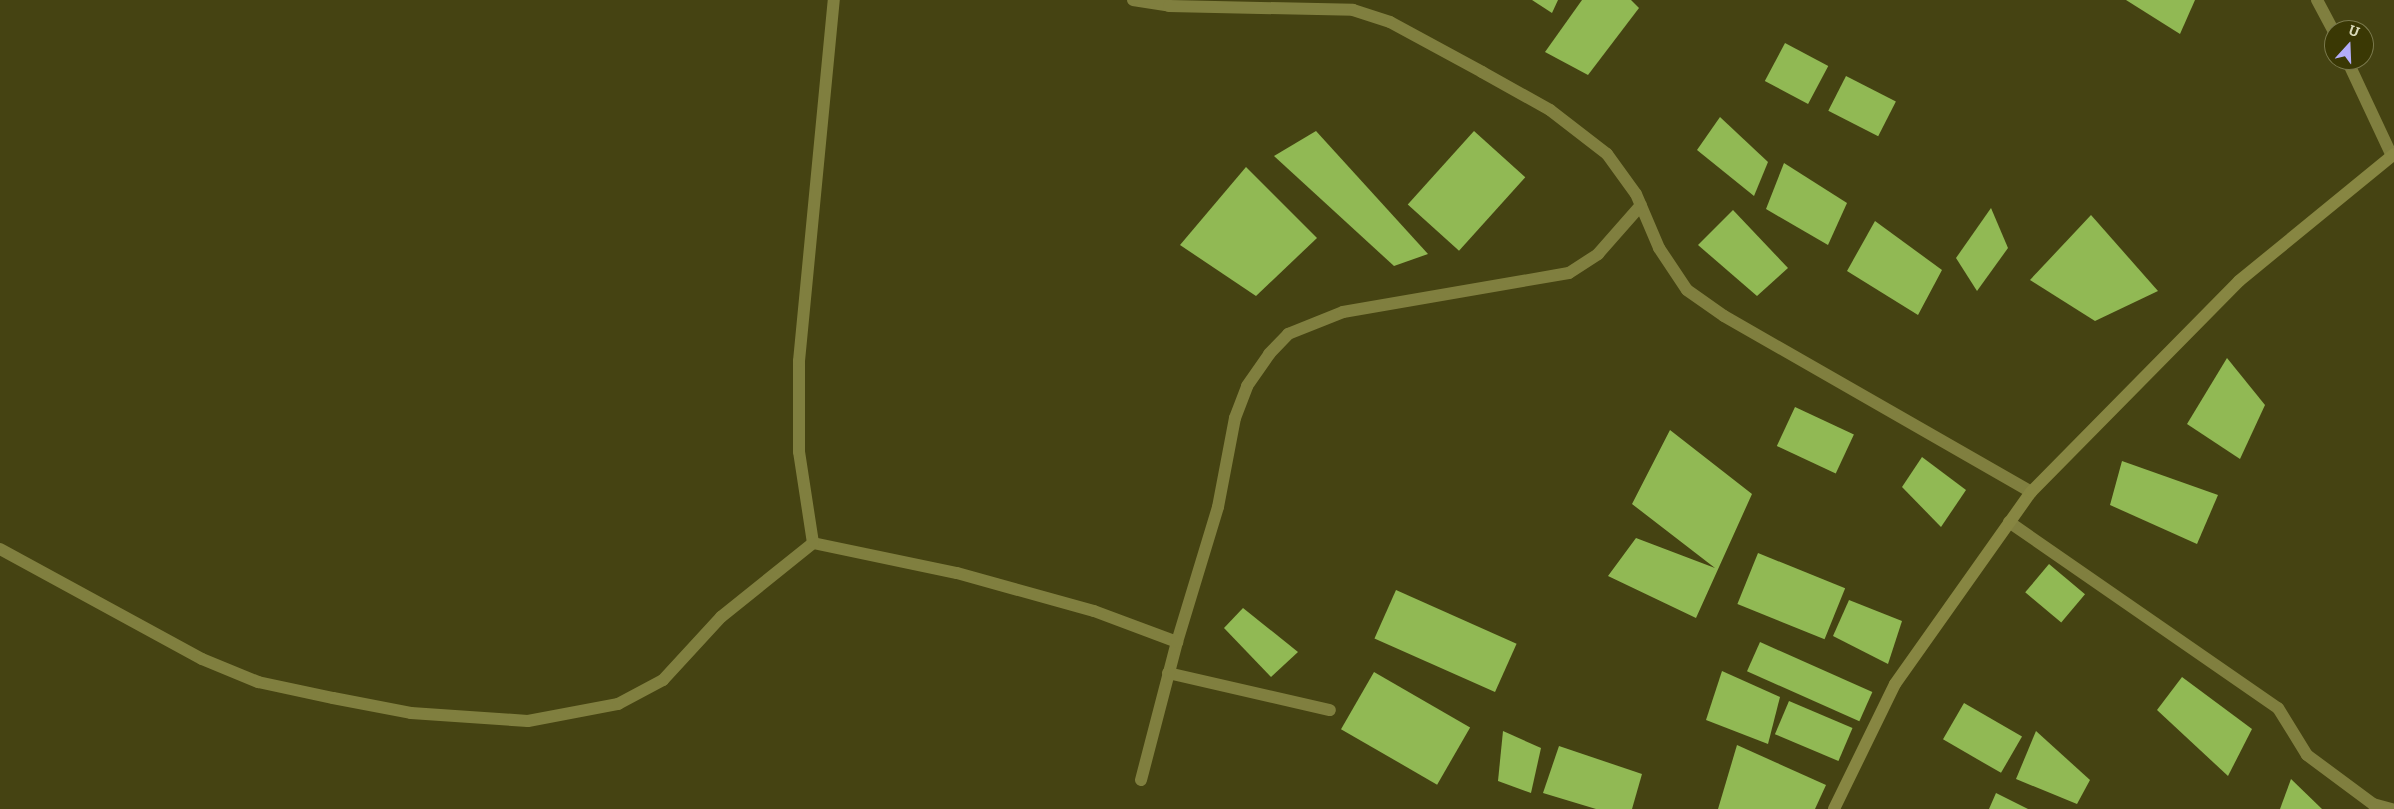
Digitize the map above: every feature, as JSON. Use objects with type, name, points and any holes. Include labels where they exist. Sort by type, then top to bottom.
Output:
[{"type":"street","points":[[812,543],[799,452],[799,361],[834,0]]},
{"type":"street","points":[[1133,0],[1170,6],[1225,2],[1352,10],[1390,22],[1550,110],[1607,154],[1641,205],[1659,248],[1687,290],[1724,316],[2031,492]]},
{"type":"street","points":[[2318,0],[2328,20]]},
{"type":"street","points":[[1834,809],[1895,684],[2031,492],[2239,281],[2393,155],[2352,70]]},
{"type":"street","points":[[1141,780],[1168,673],[1218,507],[1238,410],[1247,386],[1288,334],[1344,312],[1569,274],[1598,254],[1641,205]]},
{"type":"street","points":[[2010,522],[2278,708],[2307,755],[2373,804],[2392,809]]},
{"type":"street","points":[[0,549],[202,659],[258,682],[410,713],[528,721],[618,704],[662,680],[721,617],[812,543]]},
{"type":"street","points":[[812,543],[957,573],[1094,611],[1177,642]]},
{"type":"street","points":[[1168,673],[1330,710]]},
{"type":"building","points":[[1532,0],[1558,0],[1552,13]]},
{"type":"building","points":[[1582,0],[1631,0],[1639,8],[1588,75],[1545,52]]},
{"type":"building","points":[[2126,0],[2195,0],[2180,34]]},
{"type":"building","points":[[1785,43],[1828,66],[1808,104],[1765,81]]},
{"type":"building","points":[[1846,76],[1896,101],[1878,136],[1828,111]]},
{"type":"building","points":[[1720,117],[1768,162],[1754,196],[1697,150]]},
{"type":"building","points":[[1316,131],[1428,254],[1394,266],[1274,156]]},
{"type":"building","points":[[1474,131],[1525,177],[1459,251],[1408,205]]},
{"type":"building","points":[[1784,163],[1847,203],[1828,245],[1766,209]]},
{"type":"building","points":[[1246,167],[1317,238],[1256,296],[1180,245]]},
{"type":"building","points":[[1991,208],[2008,248],[1977,291],[1956,258]]},
{"type":"building","points":[[1733,210],[1788,268],[1757,296],[1698,245]]},
{"type":"building","points":[[2091,215],[2158,291],[2095,321],[2030,280]]},
{"type":"building","points":[[1875,221],[1942,270],[1918,315],[1847,271]]},
{"type":"building","points":[[2227,358],[2265,405],[2240,459],[2187,424]]},
{"type":"building","points":[[1795,407],[1854,434],[1836,473],[1777,446]]},
{"type":"building","points":[[1670,430],[1752,494],[1696,618],[1608,576],[1636,538],[1715,568],[1632,504]]},
{"type":"building","points":[[1922,457],[1966,490],[1941,527],[1902,487]]},
{"type":"building","points":[[2122,461],[2218,495],[2197,544],[2110,505]]},
{"type":"building","points":[[1758,553],[1845,588],[1825,639],[1737,604]]},
{"type":"building","points":[[2049,564],[2085,594],[2061,623],[2025,592]]},
{"type":"building","points":[[1396,590],[1517,644],[1495,692],[1374,638]]},
{"type":"building","points":[[1849,600],[1902,621],[1888,664],[1833,636]]},
{"type":"building","points":[[1243,608],[1298,652],[1271,677],[1224,628]]},
{"type":"building","points":[[1760,642],[1872,692],[1859,721],[1747,671]]},
{"type":"building","points":[[1722,671],[1780,697],[1768,744],[1706,720]]},
{"type":"building","points":[[1374,672],[1470,728],[1437,785],[1341,729]]},
{"type":"building","points":[[2182,677],[2252,729],[2228,776],[2157,710]]},
{"type":"building","points":[[1789,701],[1853,728],[1838,761],[1775,734]]},
{"type":"building","points":[[1964,703],[2022,736],[2001,773],[1943,739]]},
{"type":"building","points":[[1503,731],[1541,748],[1531,793],[1498,781]]},
{"type":"building","points":[[2036,731],[2090,780],[2077,804],[2016,779]]},
{"type":"building","points":[[1737,745],[1826,785],[1815,809],[1718,809]]},
{"type":"building","points":[[1559,746],[1642,774],[1632,809],[1596,809],[1543,793]]},
{"type":"building","points":[[2291,779],[2322,809],[2280,809]]},
{"type":"building","points":[[1996,793],[2028,809],[1989,809]]}]
